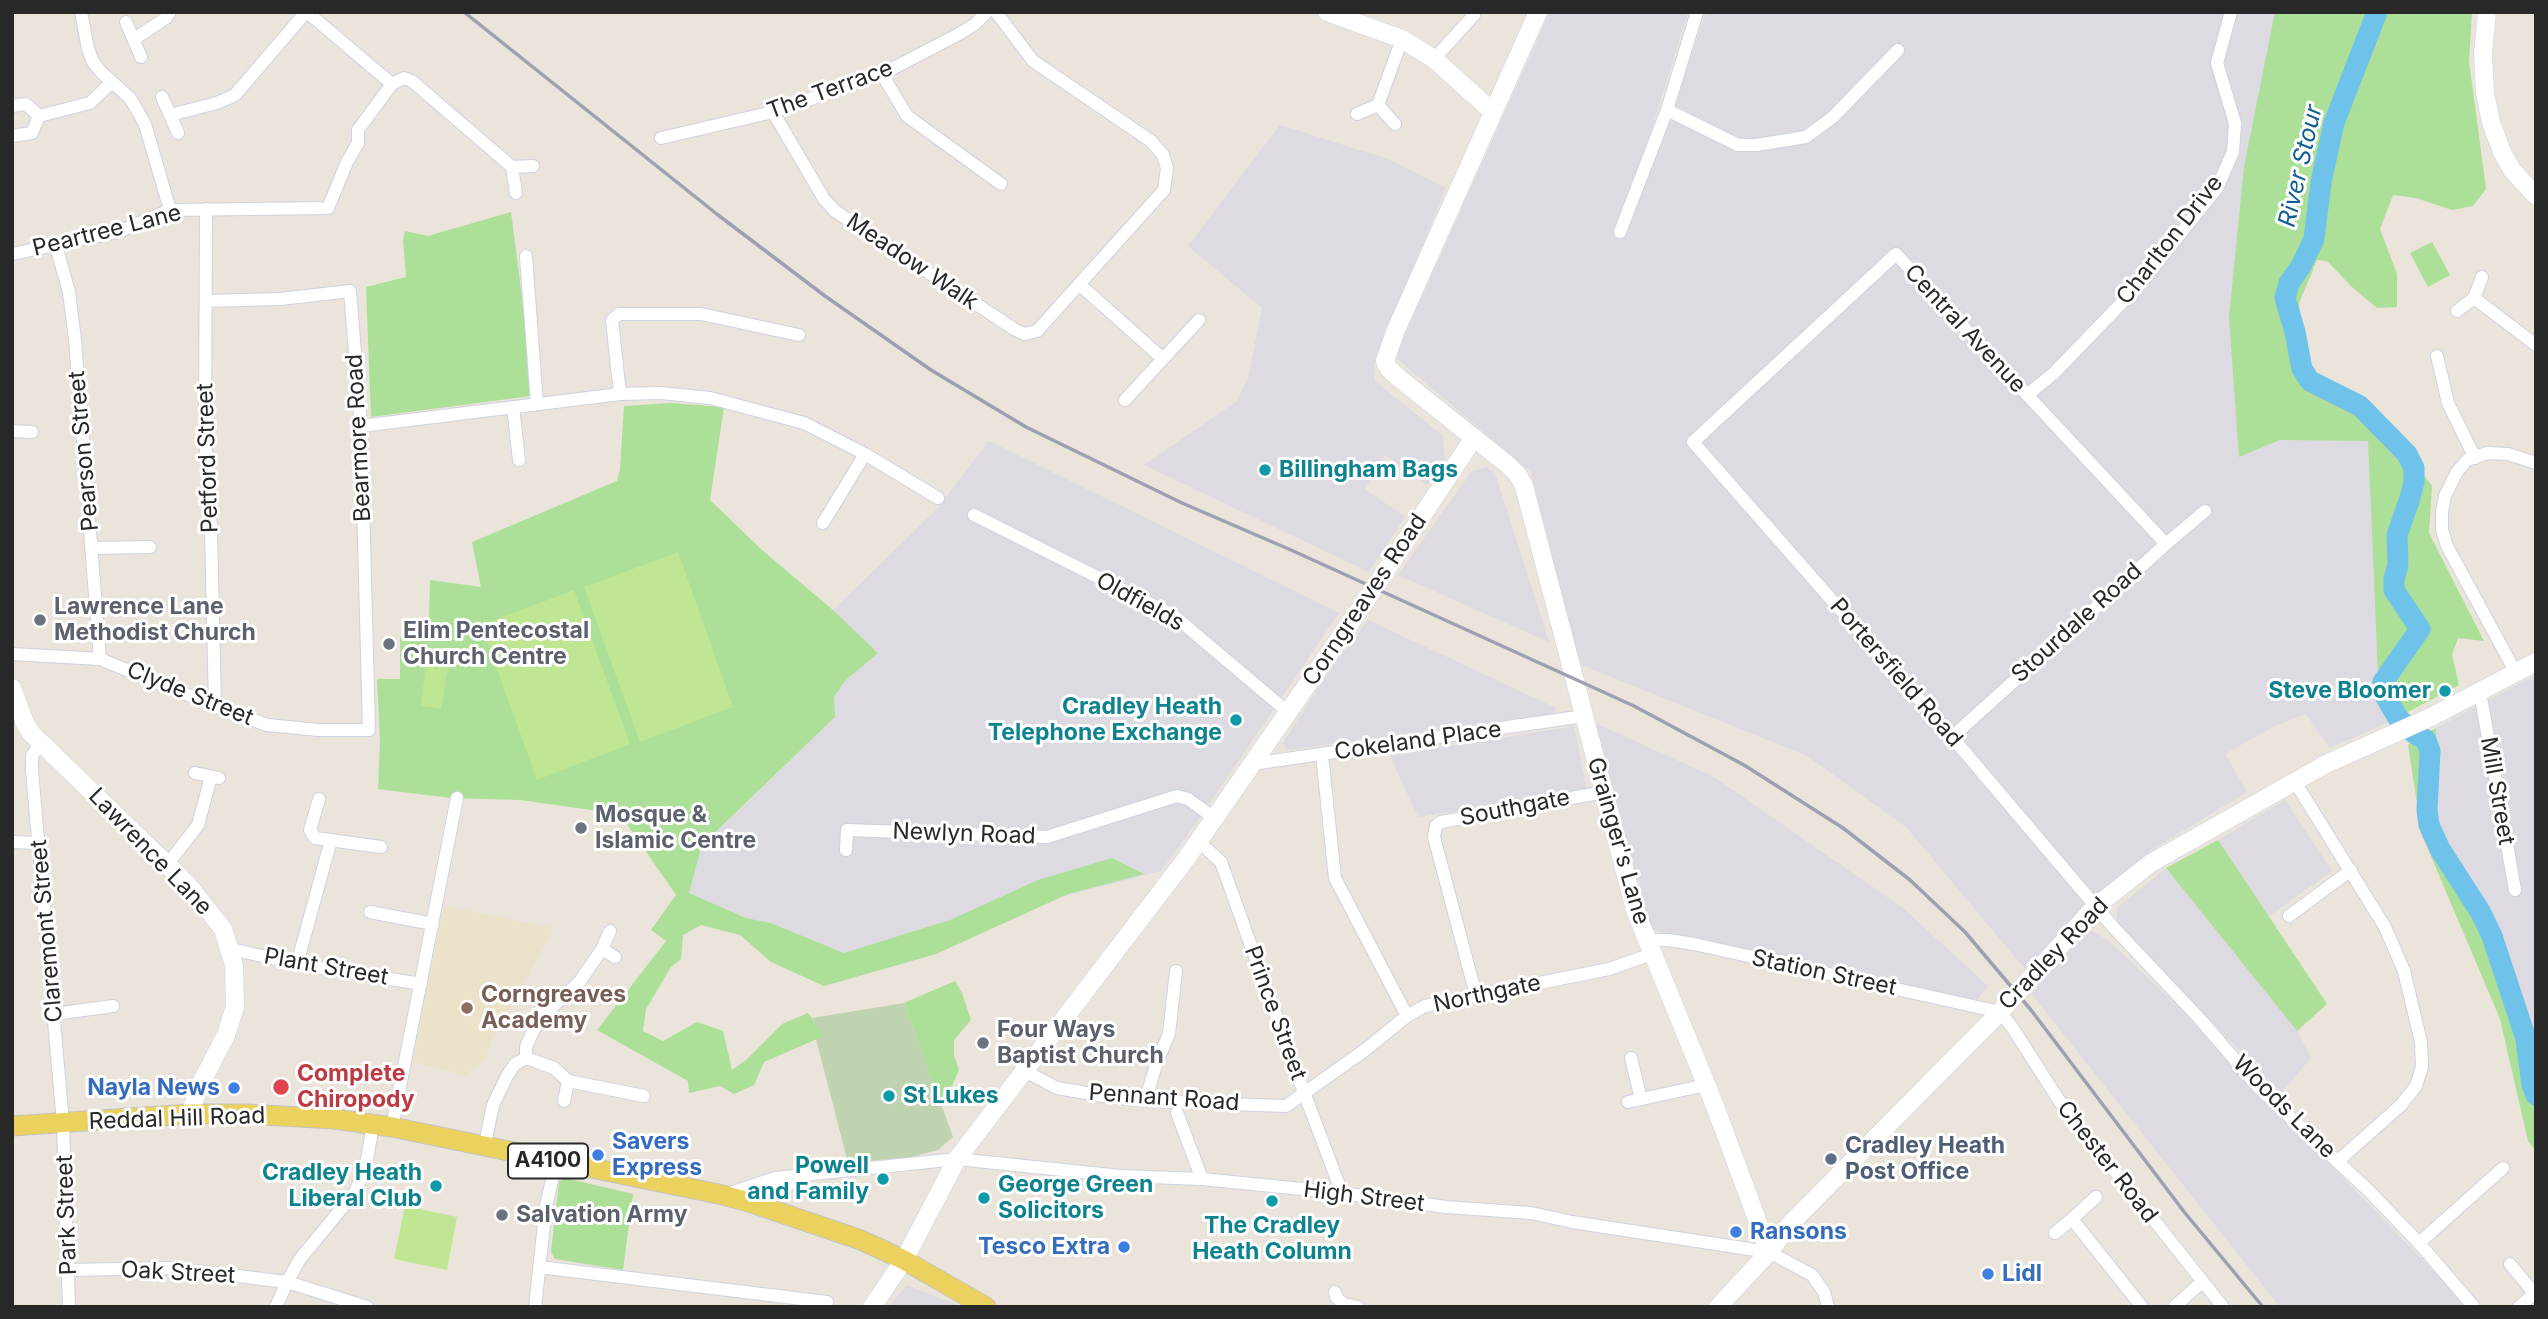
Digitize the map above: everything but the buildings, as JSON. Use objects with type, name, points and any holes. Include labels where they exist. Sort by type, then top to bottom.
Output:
[{"type":"main road","points":[[1327,12],[1402,39],[1434,59],[1493,112]]},
{"type":"main road","points":[[1473,439],[1395,374],[1385,361],[1395,332],[1538,12]]},
{"type":"main road","points":[[2487,12],[2483,53],[2485,93],[2491,122],[2512,170],[2536,196]]},
{"type":"main road","name":"Corngreaves Road","points":[[872,1307],[904,1260],[957,1159],[1166,887],[1289,713],[1473,439]]},
{"type":"main road","name":"Grainger's Lane","points":[[1473,439],[1508,465],[1524,486],[1635,911],[1706,1085],[1769,1252]]},
{"type":"main road","name":"Cradley Road","points":[[1718,1307],[1769,1252],[1791,1223],[2000,1012],[2095,907],[2151,863],[2326,764],[2433,716],[2536,662]]},
{"type":"main road","name":"Lawrence Lane","points":[[12,688],[18,722],[200,897],[223,929],[231,949],[235,1007],[226,1035],[199,1087],[190,1114]]},
{"type":"main road","name":"Reddal Hill Road","points":[[12,1126],[190,1114],[246,1114],[341,1120],[382,1126]]},
{"type":"main road","name":"A4100","points":[[382,1126],[752,1203],[861,1240],[904,1260],[986,1307]]},
{"type":"street","points":[[82,12],[93,62],[130,98],[145,124],[170,211]]},
{"type":"street","points":[[134,39],[170,12]]},
{"type":"street","points":[[170,115],[217,103],[235,95],[307,12],[393,84],[404,78],[412,81],[512,167],[516,193]]},
{"type":"street","name":"The Terrace","points":[[661,138],[773,112],[882,74],[959,34],[987,12]]},
{"type":"street","name":"Meadow Walk","points":[[773,112],[824,199],[835,211],[1014,329],[1024,334],[1037,331],[1164,190],[1167,168],[1163,155],[1151,141],[1033,61],[996,12]]},
{"type":"street","points":[[1620,232],[1667,110],[1697,12]]},
{"type":"street","name":"Charlton Drive","points":[[2027,395],[2054,373],[2138,285],[2217,188],[2234,152],[2235,123],[2217,63],[2231,12]]},
{"type":"street","points":[[1434,59],[1474,15]]},
{"type":"street","points":[[126,22],[141,57]]},
{"type":"street","points":[[1357,114],[1378,105],[1402,39]]},
{"type":"street","points":[[1667,110],[1738,145],[1756,145],[1805,137],[1832,117],[1898,50]]},
{"type":"street","points":[[882,74],[907,116],[1001,184]]},
{"type":"street","points":[[39,116],[90,103],[112,82]]},
{"type":"street","name":"Peartree Lane","points":[[12,254],[118,232],[170,211],[328,208],[358,143],[358,130],[393,84]]},
{"type":"street","points":[[162,97],[178,133]]},
{"type":"street","points":[[12,106],[26,104],[39,116]]},
{"type":"street","points":[[1378,105],[1395,124]]},
{"type":"street","points":[[12,136],[32,133],[39,116]]},
{"type":"street","points":[[512,167],[533,166]]},
{"type":"street","name":"Petford Street","points":[[206,209],[205,434],[215,706]]},
{"type":"street","name":"Pearson Street","points":[[56,246],[68,292],[75,340],[100,659]]},
{"type":"street","name":"Central Avenue","points":[[1693,442],[1896,254],[2165,544]]},
{"type":"street","points":[[526,256],[537,404]]},
{"type":"street","points":[[2457,311],[2474,299],[2482,276]]},
{"type":"street","points":[[1079,284],[1162,358]]},
{"type":"street","name":"Bearmore Road","points":[[206,301],[280,299],[350,291],[361,426],[369,730]]},
{"type":"street","points":[[2474,299],[2533,339]]},
{"type":"street","points":[[620,394],[612,320],[619,314],[701,314],[799,335]]},
{"type":"street","points":[[1125,400],[1199,320]]},
{"type":"street","points":[[2437,356],[2448,403],[2474,458]]},
{"type":"street","points":[[361,426],[620,394],[661,393],[725,401],[804,423],[865,454],[938,498]]},
{"type":"street","points":[[513,407],[519,460]]},
{"type":"street","points":[[12,431],[32,432]]},
{"type":"street","name":"Portersfield Road","points":[[1693,442],[1952,737],[2095,907]]},
{"type":"street","points":[[2516,673],[2446,546],[2442,530],[2445,496],[2456,472],[2467,460],[2487,453],[2508,454],[2536,463]]},
{"type":"street","points":[[823,523],[865,454]]},
{"type":"street","name":"Stourdale Road","points":[[1952,737],[2205,511]]},
{"type":"street","name":"Oldfields","points":[[974,516],[1173,615],[1289,713]]},
{"type":"street","points":[[92,548],[150,547]]},
{"type":"street","name":"Clyde Street","points":[[12,654],[100,659],[268,725],[319,730],[369,730]]},
{"type":"street","name":"Mill Street","points":[[2480,692],[2515,890]]},
{"type":"street","name":"Cokeland Place","points":[[1252,764],[1584,716]]},
{"type":"street","name":"Claremont Street","points":[[41,742],[32,756],[63,1123]]},
{"type":"street","points":[[1322,755],[1335,878],[1407,1016]]},
{"type":"street","points":[[167,866],[198,825],[215,778],[195,773]]},
{"type":"street","points":[[2295,782],[2385,927],[2404,971],[2421,1042],[2423,1067],[2416,1086],[2401,1105],[2338,1161]]},
{"type":"street","name":"Southgate","points":[[1476,995],[1433,837],[1436,825],[1604,792]]},
{"type":"street","name":"Newlyn Road","points":[[846,850],[847,830],[1047,837],[1177,796],[1188,799],[1214,818]]},
{"type":"street","name":"Plant Street","points":[[276,1307],[286,1282],[300,1259],[356,1191],[382,1126],[421,984],[457,798]]},
{"type":"street","points":[[319,799],[310,830],[315,838],[381,847]]},
{"type":"street","points":[[297,964],[331,840]]},
{"type":"street","name":"Prince Street","points":[[1198,841],[1221,862],[1342,1193]]},
{"type":"street","points":[[12,842],[39,843]]},
{"type":"street","points":[[2289,916],[2351,870]]},
{"type":"street","name":"Woods Lane","points":[[2095,907],[2200,1019],[2260,1088],[2338,1161],[2419,1243],[2474,1307]]},
{"type":"street","points":[[370,912],[433,924]]},
{"type":"street","points":[[526,1058],[526,1047],[533,1031],[543,1016],[580,981],[602,949],[610,931]]},
{"type":"street","name":"Station Street","points":[[1650,949],[1657,940],[1693,944],[2000,1012]]},
{"type":"street","name":"Plant Street","points":[[231,949],[297,964],[421,984]]},
{"type":"street","points":[[602,949],[615,957]]},
{"type":"street","name":"Northgate","points":[[1303,1091],[1425,1006],[1609,969],[1650,949]]},
{"type":"street","points":[[1145,1101],[1169,1034],[1176,971]]},
{"type":"street","points":[[54,1014],[113,1006]]},
{"type":"street","name":"Chester Road","points":[[2000,1012],[2060,1102],[2223,1307]]},
{"type":"street","points":[[526,1058],[554,1068],[568,1081],[644,1096]]},
{"type":"street","points":[[484,1148],[494,1105],[507,1076],[516,1064],[526,1058]]},
{"type":"street","points":[[1631,1058],[1634,1100],[1706,1085]]},
{"type":"street","name":"Pennant Road","points":[[1025,1071],[1057,1088],[1145,1101],[1286,1105],[1303,1091]]},
{"type":"street","points":[[564,1101],[568,1081]]},
{"type":"street","points":[[1177,1113],[1202,1179]]},
{"type":"street","name":"Park Street","points":[[63,1123],[69,1307]]},
{"type":"street","points":[[752,1203],[802,1178],[944,1165],[957,1159]]},
{"type":"street","points":[[723,1195],[775,1178],[957,1159]]},
{"type":"street","name":"High Street","points":[[957,1159],[1121,1175],[1202,1179],[1342,1193],[1446,1208],[1531,1213],[1572,1222],[1769,1252],[1812,1275],[1824,1292],[1828,1307]]},
{"type":"street","points":[[535,1307],[546,1206],[556,1163]]},
{"type":"street","points":[[2419,1243],[2503,1168]]},
{"type":"street","points":[[2054,1233],[2096,1197]]},
{"type":"street","points":[[2072,1219],[2142,1307]]},
{"type":"street","points":[[2510,1264],[2535,1292],[2519,1307]]},
{"type":"street","points":[[539,1266],[827,1302]]},
{"type":"street","name":"Oak Street","points":[[69,1270],[172,1268],[286,1282],[367,1307]]},
{"type":"street","points":[[2174,1307],[2202,1282]]},
{"type":"street","points":[[732,1307],[734,1291]]},
{"type":"street","points":[[1335,1292],[1337,1298],[1345,1304],[1358,1307]]},
{"type":"shaded area","points":[[1550,12],[1688,12],[1647,144],[1660,150],[1706,12],[2276,12],[2239,457],[2280,440],[2368,441],[2379,698],[2389,722],[2330,748],[2306,714],[2273,727],[2225,754],[2247,792],[2153,849],[2093,898],[2025,969],[1906,827],[1807,756],[1577,663],[1531,472],[1395,357]]},
{"type":"shaded area","points":[[1280,125],[1388,159],[1446,188],[1374,363],[1375,381],[1442,435],[1445,459],[1427,485],[1385,455],[1365,489],[1405,517],[1369,572],[1144,465],[1237,401],[1248,378],[1262,308],[1188,246]]},
{"type":"shaded area","points":[[989,441],[1339,613],[1161,871],[844,953],[772,923],[746,918],[689,893],[702,846],[835,717],[834,698],[845,681],[878,653],[833,610],[935,511]]},
{"type":"shaded area","points":[[1487,467],[1495,473],[1549,642],[1398,575],[1472,471]]},
{"type":"shaded area","points":[[1368,620],[1556,708],[1553,714],[1288,750],[1283,743],[1330,670]]},
{"type":"shaded area","points":[[2536,675],[2536,1036],[2497,934],[2477,893],[2436,827],[2436,728]]},
{"type":"shaded area","points":[[1593,722],[1714,777],[1903,908],[1988,986],[1975,1002],[1652,930]]},
{"type":"shaded area","points":[[1574,726],[1587,791],[1418,817],[1390,756]]},
{"type":"shaded area","points":[[2285,800],[2332,871],[2269,916],[2218,840]]},
{"type":"shaded area","points":[[2166,868],[2297,1031],[2311,1058],[2281,1093],[2117,924],[2117,908]]},
{"type":"shaded area","name":"Corngreaves Academy","points":[[444,906],[554,928],[491,1043],[485,1059],[466,1076],[413,1062]]},
{"type":"shaded area","points":[[2089,929],[2109,941],[2171,1000],[2468,1307],[2280,1307],[2031,993]]},
{"type":"shaded area","points":[[907,1285],[957,1305],[960,1307],[888,1307]]},
{"type":"green space","points":[[2275,12],[2472,12],[2469,61],[2486,189],[2473,206],[2452,210],[2416,198],[2393,195],[2380,229],[2397,274],[2397,307],[2377,308],[2327,261],[2317,260],[2299,303],[2302,369],[2310,381],[2360,406],[2407,454],[2432,486],[2429,533],[2484,641],[2458,638],[2452,655],[2459,685],[2389,722],[2379,698],[2368,441],[2280,440],[2239,457],[2229,317],[2244,167]]},
{"type":"green space","points":[[511,212],[534,390],[531,396],[371,417],[366,287],[406,277],[403,239],[405,231],[428,236]]},
{"type":"green space","points":[[2432,242],[2450,275],[2428,287],[2410,253]]},
{"type":"green space","points":[[671,403],[724,407],[710,500],[878,653],[845,681],[834,697],[835,717],[702,845],[689,893],[746,918],[771,923],[844,953],[950,920],[1038,880],[1112,858],[1144,874],[1068,894],[936,954],[824,986],[771,962],[740,935],[701,925],[683,935],[681,959],[671,967],[646,1009],[643,1031],[663,1041],[697,1022],[723,1031],[732,1070],[746,1060],[782,1024],[808,1013],[824,1036],[764,1062],[754,1085],[734,1094],[720,1086],[689,1093],[688,1081],[597,1030],[666,941],[651,930],[676,895],[620,814],[520,800],[451,798],[378,789],[380,741],[377,679],[400,679],[400,637],[421,638],[429,618],[430,580],[481,587],[472,542],[617,481],[624,406]]},
{"type":"green space","points":[[678,552],[733,707],[640,742],[584,587]]},
{"type":"green space","points":[[574,590],[630,744],[537,780],[481,625]]},
{"type":"green space","points":[[426,664],[448,667],[441,709],[421,706]]},
{"type":"green space","points":[[2436,728],[2436,827],[2477,893],[2497,934],[2536,1036],[2536,1151],[2528,1141],[2500,1019],[2422,835],[2408,745]]},
{"type":"green space","points":[[2218,840],[2327,1004],[2297,1031],[2166,868]]},
{"type":"green space","points":[[955,981],[971,1020],[954,1040],[954,1055],[959,1070],[951,1088],[939,1100],[904,1003]]},
{"type":"green space","points":[[904,1003],[953,1137],[938,1150],[911,1157],[848,1163],[816,1039],[823,1036],[812,1018]]},
{"type":"green space","points":[[565,1178],[633,1194],[623,1270],[555,1259],[551,1252],[559,1182]]},
{"type":"green space","points":[[405,1206],[457,1217],[447,1270],[394,1259]]},
{"type":"waterway","name":"River Stour","points":[[2377,12],[2334,123],[2321,182],[2314,239],[2289,283],[2285,298],[2302,369],[2310,381],[2360,406],[2407,454],[2414,468],[2410,498],[2397,535],[2398,565],[2394,590],[2420,629],[2383,682],[2385,696],[2398,718],[2426,740],[2430,751],[2427,810],[2429,825],[2440,849],[2481,913],[2492,936],[2526,1039],[2532,1085],[2536,1095]]},
{"type":"railway","points":[[464,12],[718,215],[825,296],[931,370],[1026,427],[1182,503],[1634,706],[1744,765],[1843,828],[1910,880],[1965,932],[2031,1010],[2185,1213],[2263,1307]]},
{"type":"place","name":"Billingham Bags","points":[[1265,470]]},
{"type":"place","name":"Lawrence Lane Methodist Church","points":[[40,620]]},
{"type":"place","name":"Elim Pentecostal Church Centre","points":[[389,644]]},
{"type":"place","name":"Steve Bloomer","points":[[2445,691]]},
{"type":"place","name":"Cradley Heath Telephone Exchange","points":[[1236,720]]},
{"type":"place","name":"Mosque & Islamic Centre","points":[[581,828]]},
{"type":"place","name":"Corngreaves Academy","points":[[467,1008]]},
{"type":"place","name":"Four Ways Baptist Church","points":[[983,1043]]},
{"type":"place","name":"Complete Chiropody","points":[[281,1087]]},
{"type":"place","name":"Nayla News","points":[[234,1088]]},
{"type":"place","name":"St Lukes","points":[[889,1096]]},
{"type":"place","name":"Savers Express","points":[[598,1155]]},
{"type":"place","name":"Cradley Heath Post Office","points":[[1831,1159]]},
{"type":"place","name":"Powell and Family","points":[[883,1179]]},
{"type":"place","name":"Cradley Heath Liberal Club","points":[[436,1186]]},
{"type":"place","name":"George Green Solicitors","points":[[984,1198]]},
{"type":"place","name":"The Cradley Heath Column","points":[[1272,1201]]},
{"type":"place","name":"Salvation Army","points":[[502,1215]]},
{"type":"place","name":"Ransons","points":[[1736,1232]]},
{"type":"place","name":"Tesco Extra","points":[[1124,1247]]},
{"type":"place","name":"Lidl","points":[[1988,1274]]}]
